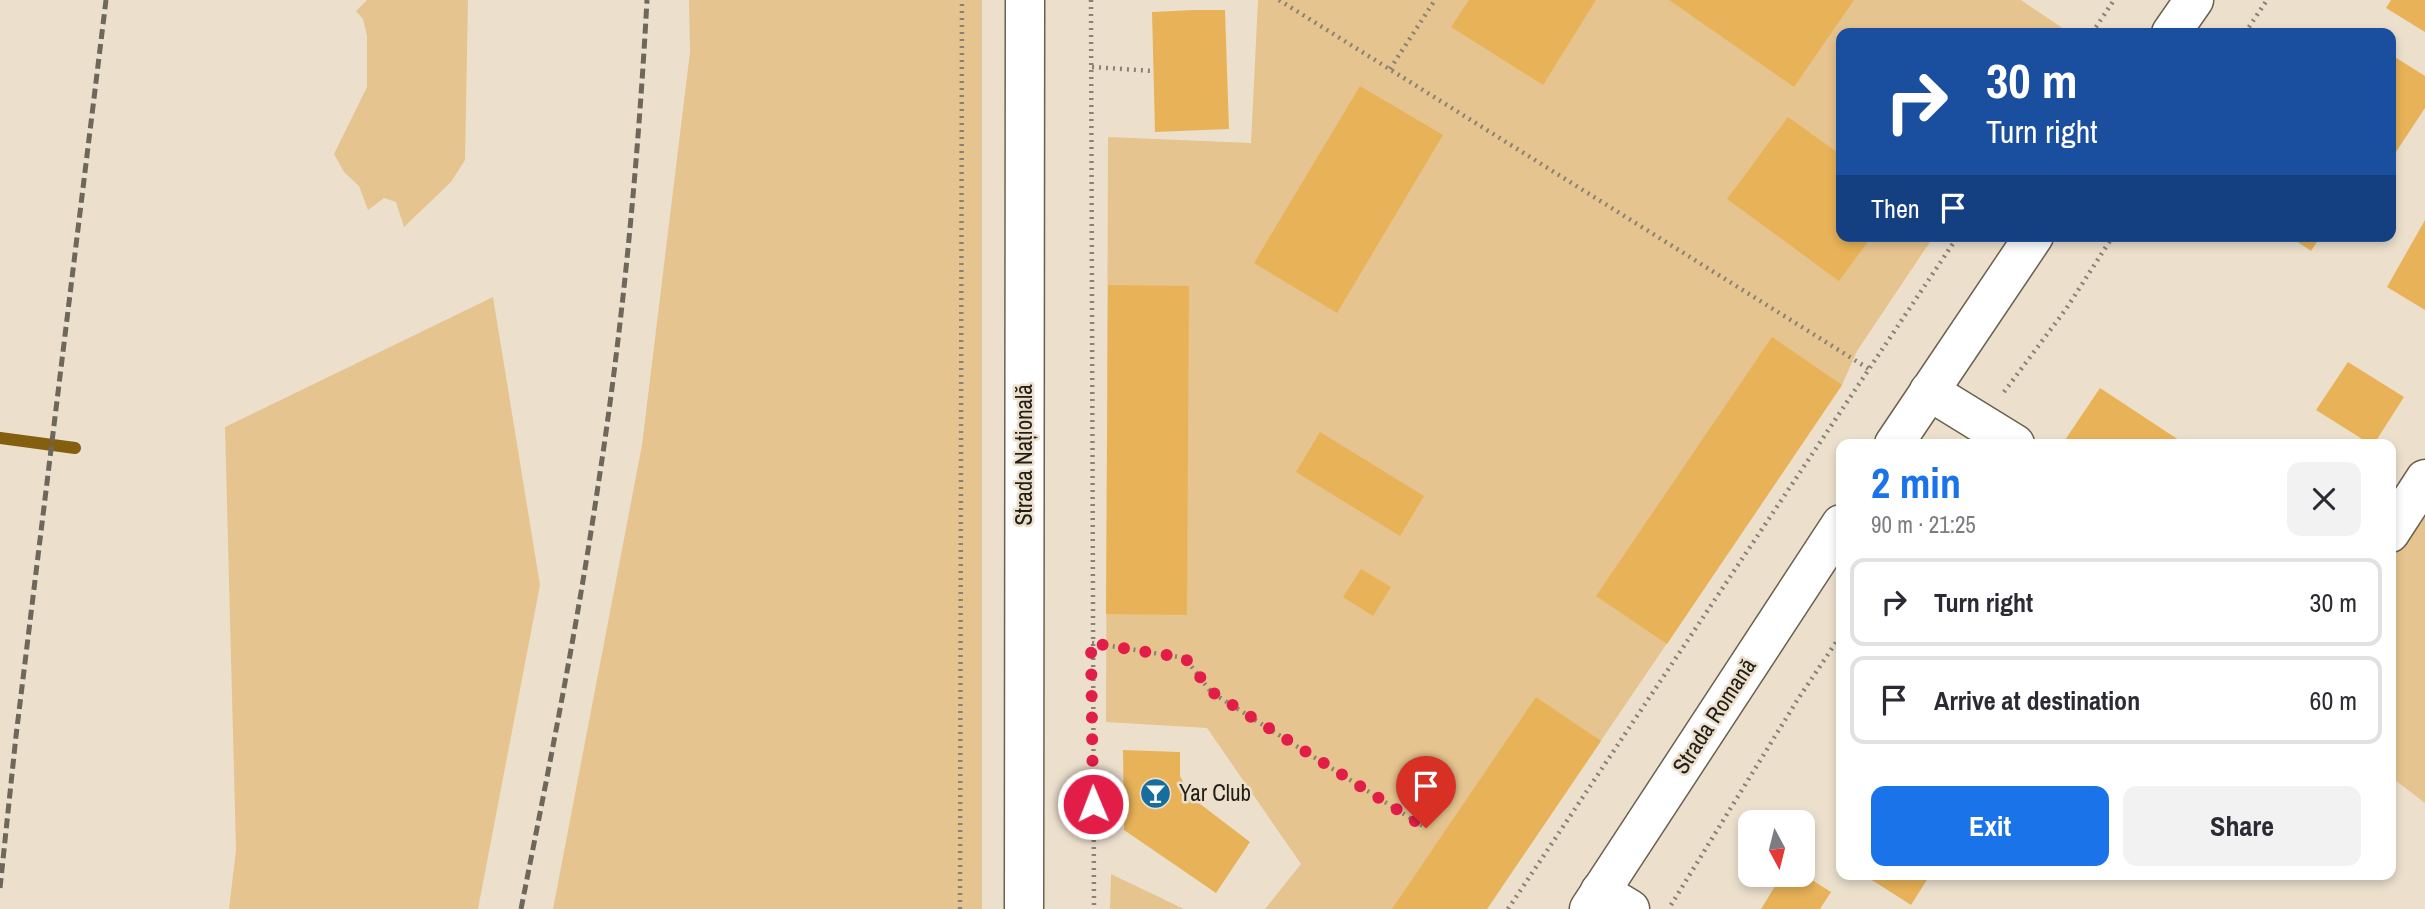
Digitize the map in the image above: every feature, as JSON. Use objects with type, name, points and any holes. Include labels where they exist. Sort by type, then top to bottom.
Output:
[{"type":"street","name":"Strada Națională","points":[[1024,909],[1025,0]]},
{"type":"street","points":[[2174,28],[2194,0]]},
{"type":"street","points":[[1897,439],[2030,242]]},
{"type":"street","points":[[1929,391],[2008,439]]},
{"type":"street","points":[[2396,524],[2425,479]]},
{"type":"street","name":"Strada Romană","points":[[1606,903],[1836,532]]},
{"type":"path","points":[[960,909],[962,0]]},
{"type":"path","points":[[1091,0],[1091,643],[1094,909]]},
{"type":"path","points":[[1279,0],[1869,369]]},
{"type":"path","points":[[1390,69],[1435,0]]},
{"type":"path","points":[[2095,28],[2114,0]]},
{"type":"path","points":[[2248,28],[2267,0]]},
{"type":"path","points":[[1091,67],[1153,72]]},
{"type":"path","points":[[1508,909],[1954,242]]},
{"type":"path","points":[[1982,422],[2066,309],[2109,242]]},
{"type":"path","points":[[1669,909],[1798,699],[1836,642]]},
{"type":"path","points":[[1091,643],[1185,658],[1212,692],[1426,828]]},
{"type":"shaded area","points":[[367,0],[468,0],[465,160],[451,182],[404,227],[396,202],[384,198],[368,210],[359,186],[344,172],[334,154],[367,87],[367,36],[363,19],[356,11]]},
{"type":"shaded area","points":[[689,0],[982,0],[982,909],[553,909],[642,445],[690,52]]},
{"type":"shaded area","points":[[1258,0],[2021,0],[2063,28],[1836,28],[1836,242],[1930,242],[1857,351],[1842,385],[1487,909],[1265,909],[1301,864],[1207,728],[1106,722],[1108,137],[1251,143]]},
{"type":"shaded area","points":[[493,297],[540,585],[478,909],[229,909],[236,850],[225,427]]},
{"type":"shaded area","points":[[2425,503],[2425,803],[2396,781],[2396,545]]},
{"type":"shaded area","points":[[1111,874],[1184,909],[1110,909]]},
{"type":"building","points":[[1469,0],[1596,0],[1543,85],[1451,27]]},
{"type":"building","points":[[1669,0],[1854,0],[1794,87]]},
{"type":"building","points":[[2391,0],[2425,0],[2425,32],[2386,8]]},
{"type":"building","points":[[1225,10],[1229,129],[1155,132],[1152,12]]},
{"type":"building","points":[[2396,58],[2425,76],[2425,108],[2396,152]]},
{"type":"building","points":[[1360,86],[1443,135],[1337,313],[1254,263]]},
{"type":"building","points":[[1788,117],[1836,151],[1836,242],[1868,242],[1839,281],[1727,199]]},
{"type":"building","points":[[2425,220],[2425,310],[2387,287]]},
{"type":"building","points":[[2298,242],[2317,242],[2311,251]]},
{"type":"building","points":[[1108,285],[1189,286],[1187,615],[1106,614]]},
{"type":"building","points":[[1772,337],[1842,385],[1667,644],[1596,596]]},
{"type":"building","points":[[2348,362],[2404,397],[2377,439],[2362,439],[2316,410]]},
{"type":"building","points":[[2100,388],[2177,439],[2066,439]]},
{"type":"building","points":[[1320,432],[1424,496],[1400,536],[1296,472]]},
{"type":"building","points":[[1361,569],[1391,587],[1373,616],[1343,597]]},
{"type":"building","points":[[1536,697],[1601,741],[1487,909],[1392,909]]},
{"type":"building","points":[[1123,750],[1180,752],[1180,776],[1191,797],[1250,842],[1216,893],[1124,830]]},
{"type":"building","points":[[1872,880],[1927,880],[1911,905]]},
{"type":"building","points":[[1815,882],[1831,892],[1820,909],[1761,909],[1775,887],[1815,887]]},
{"type":"waterway","points":[[0,438],[75,448]]},
{"type":"railway","points":[[0,888],[16,736],[106,0]]},
{"type":"railway","points":[[521,909],[572,645],[607,426],[628,244],[647,0]]},
{"type":"place","name":"Yar Club","points":[[1156,793]]},
{"type":"route","points":[[1093,804],[1091,643],[1185,658],[1212,692],[1426,828]]}]
